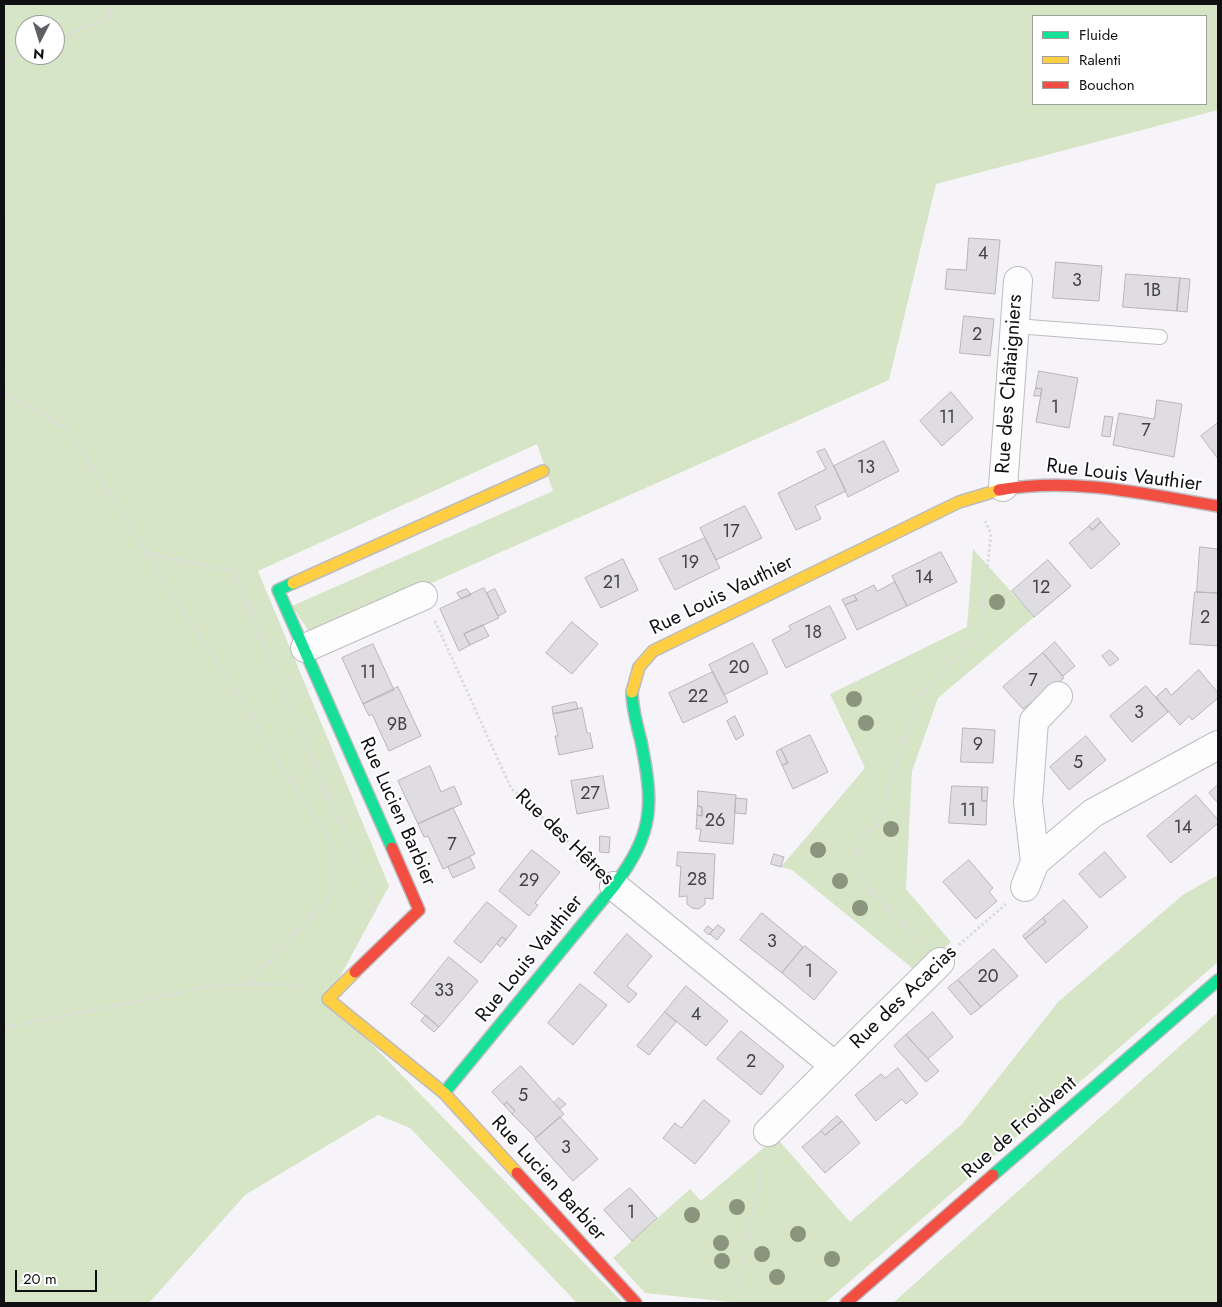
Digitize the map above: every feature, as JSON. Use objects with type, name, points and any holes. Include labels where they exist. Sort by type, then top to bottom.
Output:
[{"type":"street","name":"Rue des Châtaigniers","points":[[1003,488],[1018,281]]},
{"type":"street","name":"Rue Lucien Barbier","points":[[543,471],[278,590],[419,910],[328,999],[444,1093],[636,1303]]},
{"type":"street","name":"Rue Louis Vauthier","points":[[444,1093],[614,886],[636,855],[648,825],[648,789],[632,700],[634,676],[644,659],[661,646],[973,496],[1003,488],[1028,484],[1061,484],[1218,506]]},
{"type":"street","points":[[304,648],[423,596]]},
{"type":"street","points":[[1026,887],[1035,862],[1028,802],[1034,721],[1058,696]]},
{"type":"street","points":[[1035,862],[1093,813],[1218,744]]},
{"type":"street","name":"Rue des Hêtres","points":[[614,886],[835,1066]]},
{"type":"street","name":"Rue des Acacias","points":[[768,1132],[940,962]]},
{"type":"street","name":"Rue de Froidvent","points":[[846,1303],[1218,980]]},
{"type":"lane","points":[[1015,326],[1160,337]]},
{"type":"path","points":[[65,36],[109,16],[110,4]]},
{"type":"path","points":[[4,221],[5,395],[68,429],[332,845],[332,894],[248,985]]},
{"type":"path","points":[[940,962],[875,896],[859,872],[858,842],[878,824],[918,697],[980,633],[991,534],[973,496]]},
{"type":"path","points":[[146,552],[233,571],[375,907],[367,924]]},
{"type":"path","name":"Rue des Hêtres","points":[[423,596],[511,788],[585,856],[614,886]]},
{"type":"path","name":"Rue des Acacias","points":[[940,962],[1026,887]]},
{"type":"path","points":[[4,1028],[218,985],[294,984],[328,999]]},
{"type":"path","points":[[734,1303],[759,1190],[768,1132]]},
{"type":"green space","points":[[4,4],[1218,4],[1218,110],[936,184],[889,380],[312,636],[292,606],[553,491],[537,444],[258,571],[389,886],[328,999],[623,1303],[577,1303],[410,1128],[378,1115],[245,1195],[149,1303],[4,1303]]},
{"type":"green space","points":[[973,549],[1034,617],[938,698],[912,771],[906,889],[951,942],[917,972],[792,870],[781,867],[865,768],[830,694],[967,627]]},
{"type":"green space","points":[[1218,875],[1218,962],[825,1303],[740,1303],[645,1293],[613,1258],[690,1189],[701,1201],[776,1137],[850,1222],[962,1124],[1058,1002],[1184,894]]},
{"type":"green space","points":[[1218,1012],[1218,1303],[893,1303]]},
{"type":"building","points":[[969,238],[1000,240],[995,294],[945,289],[947,269],[966,270]]},
{"type":"building","points":[[1056,262],[1102,266],[1099,301],[1053,298]]},
{"type":"building","points":[[1126,274],[1180,278],[1177,311],[1123,307]]},
{"type":"building","points":[[1180,278],[1190,279],[1187,312],[1177,311]]},
{"type":"building","points":[[964,316],[994,319],[990,356],[960,353]]},
{"type":"building","points":[[1039,371],[1078,378],[1069,428],[1036,422],[1042,389],[1036,388]]},
{"type":"building","points":[[1036,388],[1042,389],[1040,396],[1034,396]]},
{"type":"building","points":[[951,392],[973,418],[942,446],[920,421]]},
{"type":"building","points":[[1157,400],[1182,404],[1174,457],[1113,445],[1119,413],[1154,419]]},
{"type":"building","points":[[1105,416],[1113,417],[1110,437],[1102,436]]},
{"type":"building","points":[[1218,423],[1218,459],[1201,436]]},
{"type":"building","points":[[884,441],[899,471],[848,497],[834,466]]},
{"type":"building","points":[[825,449],[846,491],[815,506],[821,519],[796,530],[778,493],[826,469],[817,452]]},
{"type":"building","points":[[745,506],[762,538],[716,560],[700,528]]},
{"type":"building","points":[[1098,518],[1101,522],[1092,530],[1089,526]]},
{"type":"building","points":[[1101,522],[1120,544],[1091,569],[1069,543],[1089,526],[1092,530]]},
{"type":"building","points":[[705,538],[720,568],[675,590],[659,559]]},
{"type":"building","points":[[1200,547],[1218,549],[1218,593],[1197,592]]},
{"type":"building","points":[[941,552],[957,582],[907,606],[892,576]]},
{"type":"building","points":[[623,559],[638,590],[601,608],[585,578]]},
{"type":"building","points":[[1048,560],[1071,586],[1034,617],[1012,591]]},
{"type":"building","points":[[895,582],[907,606],[857,630],[845,605],[857,600],[854,595],[874,585],[877,591]]},
{"type":"building","points":[[484,588],[499,618],[464,634],[470,645],[459,651],[440,609]]},
{"type":"building","points":[[467,589],[471,595],[461,599],[457,593]]},
{"type":"building","points":[[495,589],[506,612],[498,616],[487,593]]},
{"type":"building","points":[[1195,592],[1218,593],[1218,646],[1190,644]]},
{"type":"building","points":[[854,595],[857,600],[845,605],[842,600]]},
{"type":"building","points":[[830,606],[846,638],[786,668],[772,640],[791,630],[789,626]]},
{"type":"building","points":[[572,622],[598,644],[572,674],[546,653]]},
{"type":"building","points":[[483,625],[489,636],[470,645],[464,634]]},
{"type":"building","points":[[1055,642],[1075,666],[1063,676],[1043,653]]},
{"type":"building","points":[[753,643],[768,673],[724,695],[709,665]]},
{"type":"building","points":[[373,644],[394,690],[363,704],[342,658]]},
{"type":"building","points":[[1110,650],[1119,659],[1110,666],[1102,656]]},
{"type":"building","points":[[1043,653],[1064,678],[1023,709],[1003,687]]},
{"type":"building","points":[[1199,670],[1218,693],[1218,698],[1192,720],[1189,716],[1180,725],[1156,697],[1166,688],[1171,695]]},
{"type":"building","points":[[713,672],[728,702],[683,723],[669,693]]},
{"type":"building","points":[[1146,686],[1168,712],[1132,742],[1110,716]]},
{"type":"building","points":[[398,687],[421,736],[389,751],[372,714],[369,716],[363,704]]},
{"type":"building","points":[[576,702],[578,709],[553,714],[552,707]]},
{"type":"building","points":[[582,708],[587,733],[590,733],[593,748],[559,755],[555,736],[558,736],[553,714]]},
{"type":"building","points":[[735,716],[744,735],[736,740],[727,721]]},
{"type":"building","points":[[963,728],[995,730],[993,763],[961,762]]},
{"type":"building","points":[[810,735],[828,772],[793,789],[782,765],[788,763],[781,749]]},
{"type":"building","points":[[1086,736],[1106,760],[1069,790],[1050,767]]},
{"type":"building","points":[[781,749],[788,763],[782,765],[776,752]]},
{"type":"building","points":[[430,766],[441,792],[454,786],[462,804],[418,824],[398,781]]},
{"type":"building","points":[[603,776],[609,808],[577,814],[571,781]]},
{"type":"building","points":[[1218,785],[1218,803],[1209,793]]},
{"type":"building","points":[[952,786],[982,787],[982,801],[987,801],[986,825],[949,823]]},
{"type":"building","points":[[982,787],[988,787],[987,801],[982,801]]},
{"type":"building","points":[[698,791],[736,795],[733,844],[699,841],[701,829],[696,829],[697,815],[702,816],[702,807],[698,806]]},
{"type":"building","points":[[1196,795],[1218,820],[1218,823],[1171,863],[1147,836]]},
{"type":"building","points":[[736,798],[747,799],[746,814],[735,813]]},
{"type":"building","points":[[698,806],[702,807],[702,816],[697,815]]},
{"type":"building","points":[[453,808],[475,854],[443,869],[428,836],[424,837],[418,824]]},
{"type":"building","points":[[600,836],[610,837],[609,853],[600,852]]},
{"type":"building","points":[[532,850],[560,872],[535,903],[538,905],[529,916],[499,891]]},
{"type":"building","points":[[678,852],[715,854],[713,899],[705,898],[705,904],[699,909],[692,908],[687,904],[687,896],[679,897],[681,866],[677,866]]},
{"type":"building","points":[[1105,852],[1126,877],[1100,898],[1079,874]]},
{"type":"building","points":[[774,854],[784,857],[781,867],[771,864]]},
{"type":"building","points":[[470,857],[475,868],[453,878],[448,867]]},
{"type":"building","points":[[969,860],[993,888],[989,892],[997,901],[976,919],[943,882]]},
{"type":"building","points":[[1064,900],[1088,927],[1046,963],[1025,939],[1046,922],[1043,918]]},
{"type":"building","points":[[487,902],[517,926],[506,940],[502,937],[481,963],[454,942]]},
{"type":"building","points":[[762,913],[803,947],[782,973],[740,940]]},
{"type":"building","points":[[1043,918],[1046,922],[1025,939],[1023,936]]},
{"type":"building","points":[[718,925],[725,930],[717,940],[710,934]]},
{"type":"building","points":[[708,926],[713,930],[709,935],[704,931]]},
{"type":"building","points":[[627,934],[652,956],[627,986],[637,994],[629,1003],[594,973]]},
{"type":"building","points":[[502,937],[506,940],[500,947],[497,944]]},
{"type":"building","points":[[805,946],[837,972],[814,1000],[782,973]]},
{"type":"building","points":[[994,949],[1018,976],[981,1007],[958,980]]},
{"type":"building","points":[[449,957],[478,981],[439,1027],[411,1004]]},
{"type":"building","points":[[958,980],[981,1007],[971,1015],[948,988]]},
{"type":"building","points":[[580,984],[607,1005],[573,1045],[548,1023]]},
{"type":"building","points":[[686,986],[728,1021],[706,1046],[665,1012]]},
{"type":"building","points":[[665,1012],[676,1022],[649,1055],[637,1046]]},
{"type":"building","points":[[933,1012],[953,1037],[928,1059],[906,1035]]},
{"type":"building","points":[[426,1015],[439,1027],[434,1032],[421,1021]]},
{"type":"building","points":[[741,1031],[784,1066],[761,1095],[717,1059]]},
{"type":"building","points":[[906,1035],[939,1071],[926,1082],[894,1046]]},
{"type":"building","points":[[521,1066],[564,1114],[536,1138],[512,1114],[515,1111],[507,1102],[504,1105],[492,1092]]},
{"type":"building","points":[[898,1068],[918,1094],[906,1104],[902,1099],[876,1121],[855,1095],[881,1074],[885,1078]]},
{"type":"building","points":[[559,1098],[566,1104],[560,1109],[554,1103]]},
{"type":"building","points":[[704,1100],[730,1121],[695,1164],[663,1138],[675,1123],[681,1128]]},
{"type":"building","points":[[507,1102],[515,1111],[512,1114],[504,1105]]},
{"type":"building","points":[[837,1116],[842,1121],[825,1135],[821,1131]]},
{"type":"building","points":[[560,1117],[598,1159],[573,1181],[535,1139]]},
{"type":"building","points":[[842,1121],[860,1143],[825,1173],[802,1147],[821,1131],[825,1135]]},
{"type":"building","points":[[630,1188],[657,1218],[632,1241],[604,1210]]},
{"type":"traffic: fast","points":[[293,583],[278,590],[392,848]]},
{"type":"traffic: fast","points":[[444,1093],[614,886],[637,850],[644,834],[649,801],[648,783],[632,692]]},
{"type":"traffic: fast","points":[[993,1175],[1218,980]]},
{"type":"traffic: slow","points":[[293,583],[543,471]]},
{"type":"traffic: slow","points":[[632,692],[639,667],[653,651],[959,502],[999,490]]},
{"type":"traffic: slow","points":[[355,972],[328,999],[444,1093],[517,1173]]},
{"type":"traffic: jam","points":[[999,490],[1027,486],[1082,486],[1136,492],[1218,506]]},
{"type":"traffic: jam","points":[[355,972],[419,910],[392,848]]},
{"type":"traffic: jam","points":[[517,1173],[636,1303]]},
{"type":"traffic: jam","points":[[846,1303],[993,1175]]}]
